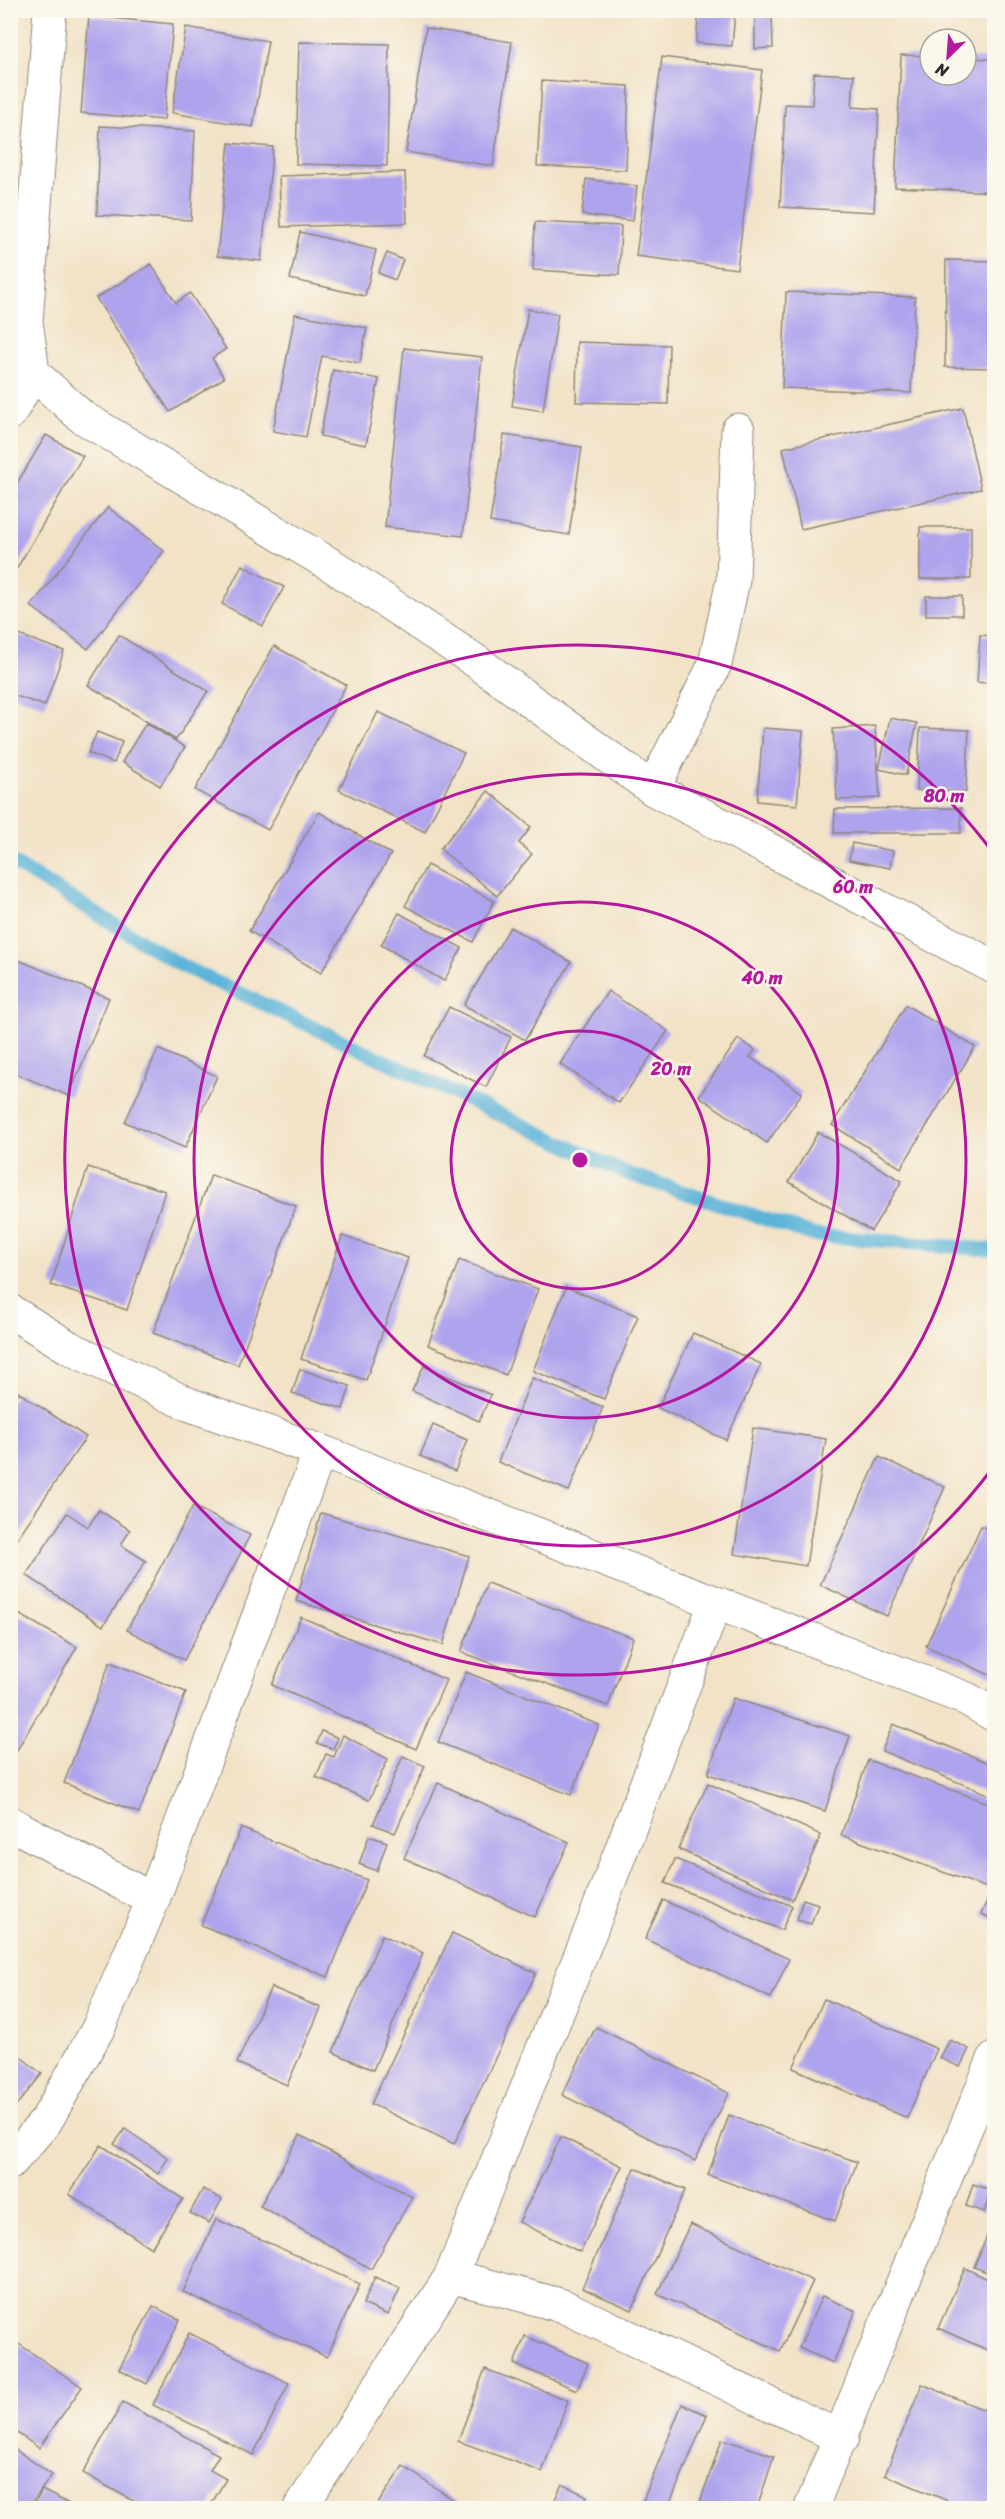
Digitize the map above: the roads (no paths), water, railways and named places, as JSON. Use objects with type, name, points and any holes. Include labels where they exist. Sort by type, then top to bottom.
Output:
[{"type":"street","points":[[10,413],[33,373],[26,321],[50,10]]},
{"type":"street","points":[[33,373],[82,417],[336,568],[477,662],[653,789],[994,967]]},
{"type":"street","points":[[653,789],[715,664],[733,580],[738,430]]},
{"type":"street","points":[[10,1311],[70,1348],[188,1404],[320,1451],[967,1699],[994,1715]]},
{"type":"street","points":[[10,2163],[46,2121],[99,2027],[153,1900],[320,1451]]},
{"type":"street","points":[[300,2508],[451,2276],[586,1943],[715,1604]]},
{"type":"street","points":[[10,1823],[153,1900]]},
{"type":"street","points":[[811,2508],[842,2438],[994,2059]]},
{"type":"street","points":[[451,2276],[563,2306],[842,2438]]},
{"type":"waterway","points":[[10,861],[182,966],[623,1172],[813,1235],[994,1250]]}]
